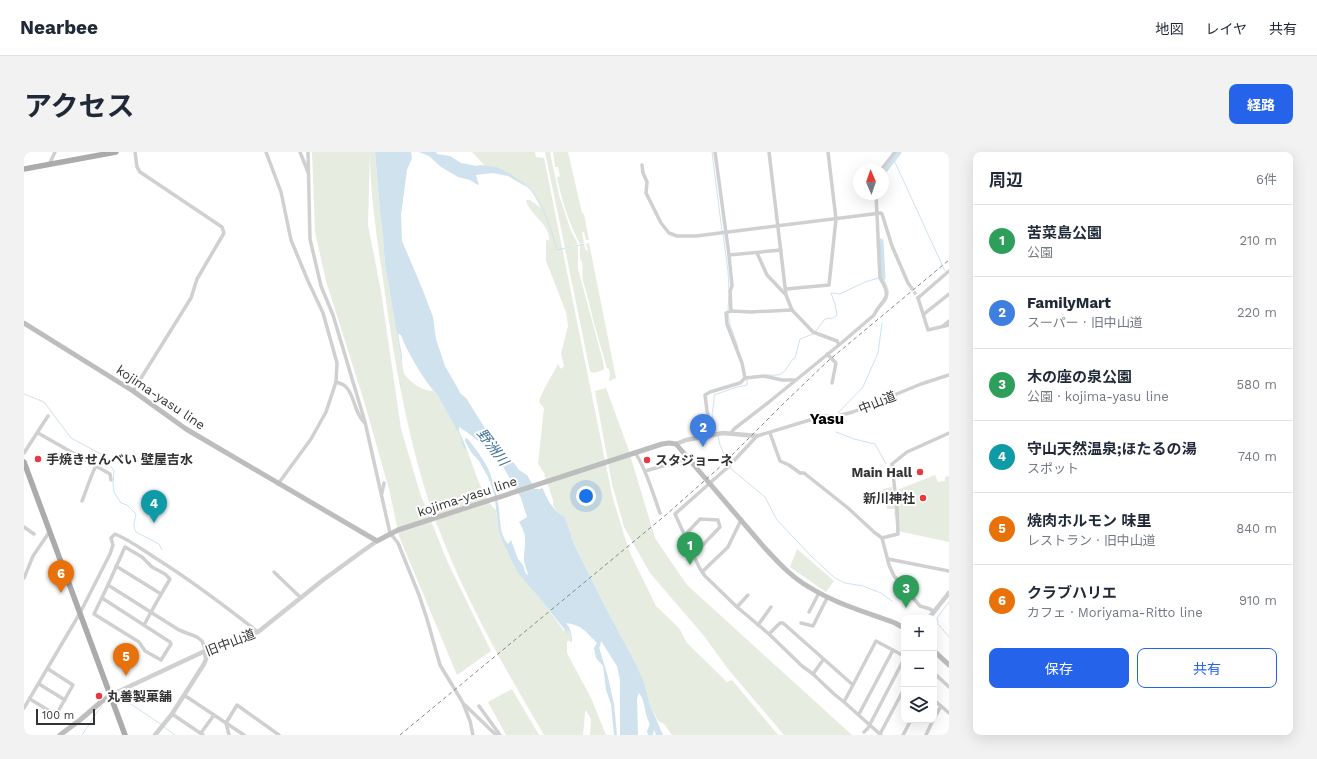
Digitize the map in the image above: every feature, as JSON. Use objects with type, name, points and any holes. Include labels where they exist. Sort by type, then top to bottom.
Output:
[{"type":"main road","points":[[24,168],[112,152]]},
{"type":"main road","name":"kojima-yasu line","points":[[24,323],[133,391],[186,429],[377,542],[390,533],[398,530],[662,444],[676,444]]},
{"type":"main road","points":[[676,444],[709,484],[789,572],[827,598],[901,626]]},
{"type":"main road","points":[[24,462],[27,476],[50,531],[125,735]]},
{"type":"main road","points":[[937,654],[949,665]]},
{"type":"main road","points":[[60,735],[110,696]]},
{"type":"street","points":[[49,164],[55,152]]},
{"type":"street","points":[[133,391],[191,298],[197,279],[224,233],[222,227],[140,172],[136,167],[135,152]]},
{"type":"street","points":[[266,152],[281,192],[294,246],[323,313],[337,363],[336,382],[330,403],[320,424],[278,484]]},
{"type":"street","points":[[300,152],[309,175]]},
{"type":"street","points":[[308,152],[310,239],[320,286],[334,315],[364,422],[390,533],[398,543],[419,595],[440,665],[463,703],[470,721],[473,735]]},
{"type":"street","points":[[714,152],[724,233],[729,255],[732,286],[730,291],[731,311]]},
{"type":"street","points":[[768,152],[786,295]]},
{"type":"street","points":[[786,288],[829,285],[836,219],[828,152]]},
{"type":"street","points":[[886,164],[895,152]]},
{"type":"street","points":[[642,165],[643,173],[647,182],[646,193],[661,223],[669,232],[677,236],[690,237],[880,213]]},
{"type":"street","points":[[877,200],[880,213],[892,246],[911,287]]},
{"type":"street","points":[[731,433],[874,315],[876,310],[885,302],[886,288],[880,278],[880,213]]},
{"type":"street","points":[[729,255],[780,250]]},
{"type":"street","points":[[757,253],[767,275],[786,295],[792,310],[814,333],[837,341],[839,344]]},
{"type":"street","points":[[949,271],[918,298],[928,330],[949,325]]},
{"type":"street","points":[[924,314],[949,294]]},
{"type":"street","points":[[747,378],[727,324],[726,313],[731,311],[751,312],[792,310]]},
{"type":"street","points":[[942,326],[949,321]]},
{"type":"street","points":[[827,354],[836,363],[832,383]]},
{"type":"street","name":"中山道","points":[[758,436],[823,416],[837,416],[853,412],[921,384],[949,375]]},
{"type":"street","points":[[716,434],[707,411],[705,396],[710,392],[740,383],[747,378],[764,376],[782,380],[794,380]]},
{"type":"street","points":[[336,382],[345,386],[351,394],[358,416],[364,422]]},
{"type":"street","points":[[24,453],[48,416]]},
{"type":"street","points":[[38,432],[110,474],[110,480]]},
{"type":"street","points":[[676,444],[686,440],[716,434],[731,433],[758,436]]},
{"type":"street","points":[[770,433],[780,461],[789,465],[800,473],[804,473],[848,508],[882,538],[889,565],[894,576],[920,606],[934,612]]},
{"type":"street","points":[[882,538],[898,534],[892,464],[907,452],[949,434]]},
{"type":"street","points":[[758,436],[729,466],[675,514],[702,572],[737,607],[769,634],[802,666],[859,714],[880,735],[901,696]]},
{"type":"street","points":[[633,453],[638,456],[645,471],[660,513]]},
{"type":"street","points":[[645,471],[688,460]]},
{"type":"street","points":[[82,501],[88,488],[90,476],[96,466]]},
{"type":"street","points":[[382,494],[384,483]]},
{"type":"street","points":[[685,535],[700,519],[718,520],[720,527],[694,554]]},
{"type":"street","points":[[702,572],[728,547],[741,520]]},
{"type":"street","points":[[24,527],[34,534]]},
{"type":"street","points":[[24,578],[33,556],[50,531]]},
{"type":"street","points":[[24,708],[80,613],[110,554],[113,545],[111,538],[115,534],[126,539],[180,573],[258,632]]},
{"type":"street","name":"旧中山道","points":[[110,696],[145,678],[206,651],[258,632],[360,552],[377,542]]},
{"type":"street","points":[[102,598],[170,642],[171,644],[161,660],[145,651],[139,642],[94,614],[125,547],[142,557],[152,567],[165,574],[170,579],[144,625]]},
{"type":"street","points":[[888,559],[949,571]]},
{"type":"street","points":[[116,566],[161,594]]},
{"type":"street","points":[[274,572],[301,598]]},
{"type":"street","points":[[108,585],[179,630],[197,637],[202,641],[206,651],[206,659],[204,664],[172,714],[155,735]]},
{"type":"street","points":[[809,612],[819,593]]},
{"type":"street","points":[[932,615],[949,593]]},
{"type":"street","points":[[737,607],[748,595]]},
{"type":"street","points":[[801,623],[812,626],[827,598]]},
{"type":"street","points":[[758,625],[771,607]]},
{"type":"street","points":[[769,634],[780,623],[783,623],[853,685]]},
{"type":"street","points":[[844,702],[876,640],[901,654]]},
{"type":"street","points":[[859,714],[893,650]]},
{"type":"street","points":[[813,674],[823,660]]},
{"type":"street","points":[[864,732],[870,724],[901,665]]},
{"type":"street","points":[[30,699],[56,715],[73,685],[48,669]]},
{"type":"street","points":[[937,677],[949,687]]},
{"type":"street","points":[[39,684],[65,700]]},
{"type":"street","points":[[184,695],[244,735]]},
{"type":"street","points":[[463,703],[496,735]]},
{"type":"street","points":[[937,703],[949,713]]},
{"type":"street","points":[[229,735],[226,723],[237,704],[279,735]]},
{"type":"street","points":[[479,706],[500,735]]},
{"type":"street","points":[[937,713],[941,706]]},
{"type":"street","points":[[172,714],[202,734],[214,715]]},
{"type":"street","points":[[903,735],[909,723]]},
{"type":"street","points":[[926,735],[932,723]]},
{"type":"shaded area","points":[[312,152],[370,152],[368,225],[381,291],[401,429],[421,496],[448,563],[491,651],[457,675],[399,536],[390,493],[364,401],[326,281],[315,232]]},
{"type":"shaded area","points":[[370,152],[375,152],[385,265],[404,374],[419,387],[431,391],[433,390],[437,394],[460,436],[464,449],[466,447],[486,498],[496,510],[499,532],[510,557],[564,631],[566,628],[571,635],[570,640],[567,642],[567,653],[591,698],[606,735],[590,735],[591,719],[586,710],[583,735],[544,735],[477,615],[443,540],[422,479],[406,415],[389,319],[375,220],[371,186]]},
{"type":"shaded area","points":[[472,152],[535,152],[536,157],[544,158],[612,495],[631,555],[656,606],[679,628],[687,643],[727,682],[732,680],[778,735],[672,735],[664,724],[658,721],[650,705],[644,682],[636,664],[574,544],[565,517],[557,512],[553,505],[553,500],[544,473],[538,464],[544,408],[539,402],[545,387],[558,364],[561,369],[564,366],[561,353],[568,326],[566,312],[546,261],[546,239],[549,241],[549,235],[547,230],[531,210],[526,200],[530,200],[541,208],[532,191],[511,174],[497,167],[485,166]]},
{"type":"shaded area","points":[[545,152],[550,152],[559,195],[571,231],[578,244],[565,248]]},
{"type":"shaded area","points":[[553,152],[568,152],[589,240],[586,240],[584,232],[582,232],[584,243],[580,244],[566,212],[557,178],[560,176],[558,167],[555,167]]},
{"type":"shaded area","points":[[589,243],[616,378],[609,381],[609,369],[607,368],[596,332],[580,259],[580,245],[584,244],[586,251],[588,250],[586,244]]},
{"type":"shaded area","points":[[578,246],[578,269],[604,368],[603,370],[594,373],[590,371],[565,249]]},
{"type":"shaded area","points":[[606,388],[628,448],[655,538],[687,585],[852,735],[784,735],[728,669],[704,636],[650,573],[624,527],[612,484],[595,391]]},
{"type":"shaded area","name":"新川神社","points":[[935,475],[938,482],[945,481],[945,477],[949,476],[949,542],[898,531],[894,513],[895,509],[887,509],[883,489],[892,487],[895,507],[897,490]]},
{"type":"shaded area","points":[[797,549],[834,581],[826,592],[790,567]]},
{"type":"shaded area","points":[[512,689],[539,735],[506,735],[488,702]]},
{"type":"water","name":"野洲川","points":[[375,152],[411,152],[412,158],[407,170],[401,215],[402,241],[433,317],[436,339],[445,366],[461,394],[466,398],[488,433],[502,447],[519,470],[527,475],[535,489],[541,489],[542,487],[549,502],[557,512],[565,517],[574,544],[636,664],[644,682],[650,705],[663,735],[656,735],[654,730],[653,735],[648,735],[647,731],[650,724],[643,700],[639,693],[637,699],[638,735],[620,735],[620,680],[617,666],[601,641],[599,647],[614,704],[617,735],[614,735],[611,704],[606,690],[603,666],[596,658],[594,648],[597,643],[580,627],[566,623],[571,633],[572,641],[570,642],[571,635],[567,629],[568,634],[518,573],[499,532],[494,493],[488,477],[479,461],[471,452],[465,438],[468,439],[475,448],[488,468],[497,497],[500,525],[503,535],[508,544],[511,540],[518,559],[528,575],[524,561],[525,537],[519,522],[527,517],[521,498],[498,458],[489,448],[459,427],[459,431],[466,447],[464,450],[460,436],[437,394],[422,375],[401,335],[398,334],[402,363],[385,265]]},
{"type":"water","points":[[419,152],[436,152],[437,154],[450,156],[461,163],[477,166],[497,167],[511,174],[525,186],[508,176],[493,173],[476,175],[478,185],[470,180],[458,177],[441,167],[429,156]]},
{"type":"waterway","points":[[712,152],[722,231]]},
{"type":"waterway","points":[[889,164],[898,152]]},
{"type":"waterway","points":[[893,158],[945,271]]},
{"type":"waterway","points":[[521,181],[528,187],[540,203],[557,250],[584,244]]},
{"type":"waterway","points":[[723,234],[729,290]]},
{"type":"waterway","points":[[880,242],[882,277]]},
{"type":"waterway","points":[[815,332],[825,319],[833,318],[837,315],[831,293],[840,294],[865,282],[882,277],[888,289],[888,296],[887,300],[881,307]]},
{"type":"waterway","points":[[728,310],[729,296]]},
{"type":"waterway","points":[[728,314],[730,325],[738,347]]},
{"type":"waterway","points":[[838,413],[863,387],[878,353],[882,323]]},
{"type":"waterway","points":[[767,375],[777,375],[783,373],[795,358],[800,339],[813,334]]},
{"type":"waterway","points":[[716,431],[712,414],[714,395],[747,385],[747,378]]},
{"type":"waterway","points":[[24,394],[44,402],[71,438],[103,455],[114,471],[114,492],[121,503],[127,505],[136,514],[134,525],[136,532],[159,544],[162,550]]},
{"type":"waterway","points":[[836,432],[854,439],[875,444],[886,464]]},
{"type":"waterway","points":[[718,436],[720,445],[729,465]]},
{"type":"waterway","points":[[730,468],[765,497],[777,520],[812,557],[835,578],[845,583],[863,586],[881,593],[892,601]]},
{"type":"waterway","points":[[949,602],[937,618],[938,624],[949,637]]},
{"type":"waterway","points":[[119,697],[162,725]]},
{"type":"waterway","points":[[82,735],[102,706]]},
{"type":"waterway","points":[[164,727],[175,735]]},
{"type":"tunnel","points":[[911,287],[918,298]]},
{"type":"railway","points":[[400,735],[667,514],[721,466],[828,361],[949,260]]},
{"type":"place","name":"FamilyMart","points":[[703,447]]},
{"type":"place","name":"手焼きせんべい 壁屋吉水","points":[[38,459]]},
{"type":"place","name":"スタジョーネ","points":[[647,460]]},
{"type":"place","name":"Main Hall","points":[[920,472]]},
{"type":"place","name":"新川神社","points":[[923,498]]},
{"type":"place","name":"守山天然温泉;ほたるの湯","points":[[154,523]]},
{"type":"place","name":"苦菜島公園","points":[[690,565]]},
{"type":"place","name":"クラブハリエ","points":[[61,593]]},
{"type":"place","name":"木の座の泉公園","points":[[906,608]]},
{"type":"place","name":"焼肉ホルモン 味里","points":[[126,676]]},
{"type":"place","name":"丸善製菓舗","points":[[99,696]]},
{"type":"district","name":"Yasu","points":[[827,419]]}]
